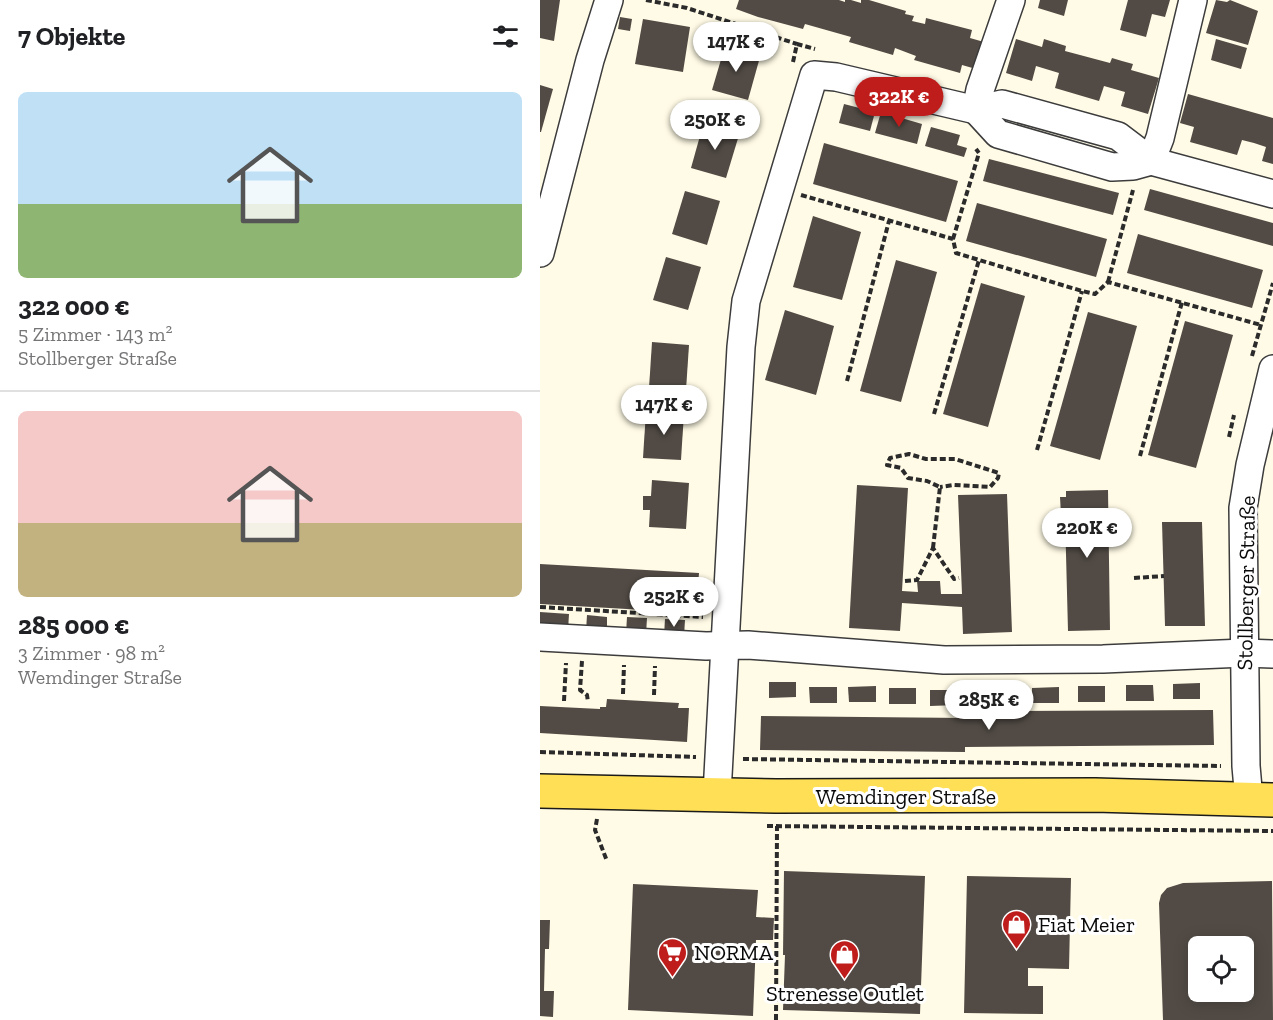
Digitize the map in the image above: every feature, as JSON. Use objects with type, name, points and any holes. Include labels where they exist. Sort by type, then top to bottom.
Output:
[{"type":"main road","name":"Wemdinger Straße","points":[[540,791],[717,794],[772,816],[1095,795],[1261,800]]},
{"type":"street","points":[[540,253],[590,60],[609,0]]},
{"type":"street","points":[[976,110],[980,90],[1011,0]]},
{"type":"street","points":[[1142,164],[1160,138],[1193,0]]},
{"type":"street","points":[[717,794],[730,752],[726,645],[746,301],[814,75],[836,77],[976,110],[1002,104],[1118,136],[1142,164],[1273,194]]},
{"type":"street","name":"Stollberger Straße","points":[[1261,800],[1246,766],[1243,508],[1250,465],[1273,369]]},
{"type":"street","points":[[564,638],[726,645],[944,660],[1103,659],[1244,653],[1273,654]]},
{"type":"path","points":[[646,0],[687,8],[797,44]]},
{"type":"path","points":[[973,146],[979,153],[953,239],[956,253],[1095,294],[1107,282],[1142,164]]},
{"type":"path","points":[[797,205],[803,183]]},
{"type":"path","points":[[800,195],[953,239]]},
{"type":"path","points":[[847,381],[889,221]]},
{"type":"path","points":[[934,414],[979,260]]},
{"type":"path","points":[[1107,282],[1261,325]]},
{"type":"path","points":[[1037,450],[1082,291]]},
{"type":"path","points":[[1140,456],[1182,302]]},
{"type":"path","points":[[909,454],[926,459],[955,459],[999,473],[990,488],[954,485],[940,487],[927,481],[908,478],[901,468],[887,465],[890,458],[909,454]]},
{"type":"path","points":[[905,580],[917,580],[933,548],[940,487]]},
{"type":"path","points":[[933,548],[954,579],[959,578]]},
{"type":"path","points":[[1134,578],[1164,576]]},
{"type":"path","points":[[540,607],[707,617]]},
{"type":"path","points":[[564,638],[564,701]]},
{"type":"path","points":[[564,638],[580,690],[587,695],[588,702]]},
{"type":"path","points":[[540,753],[730,752],[741,759],[777,760],[1246,766]]},
{"type":"path","points":[[776,1020],[772,816],[1273,831]]},
{"type":"path","points":[[586,818],[597,819],[595,830],[607,861]]},
{"type":"building","points":[[540,0],[560,0],[554,41],[540,38]]},
{"type":"building","points":[[739,0],[839,0],[845,2],[845,0],[851,0],[861,3],[861,0],[869,0],[906,11],[905,14],[914,16],[912,21],[925,24],[926,18],[972,30],[970,38],[984,42],[976,69],[962,65],[960,73],[914,60],[916,56],[895,48],[893,55],[849,42],[851,37],[805,24],[803,29],[758,17],[736,9]]},
{"type":"building","points":[[1040,0],[1068,0],[1064,16],[1038,8]]},
{"type":"building","points":[[1128,0],[1170,0],[1165,17],[1152,14],[1146,37],[1120,30]]},
{"type":"building","points":[[1216,0],[1227,2],[1230,0],[1258,11],[1248,45],[1206,33]]},
{"type":"building","points":[[620,17],[632,19],[630,31],[618,29]]},
{"type":"building","points":[[643,19],[690,27],[683,72],[635,64]]},
{"type":"building","points":[[1016,39],[1042,47],[1044,39],[1066,46],[1065,51],[1110,63],[1112,58],[1133,64],[1131,70],[1159,78],[1148,114],[1121,106],[1125,92],[1104,86],[1099,101],[1055,88],[1059,73],[1036,66],[1032,81],[1006,73]]},
{"type":"building","points":[[1216,39],[1247,48],[1241,69],[1211,60]]},
{"type":"building","points":[[725,46],[760,57],[748,100],[712,90]]},
{"type":"building","points":[[540,85],[553,89],[541,132],[540,132]]},
{"type":"building","points":[[1188,94],[1273,118],[1273,164],[1262,161],[1266,147],[1254,143],[1242,140],[1237,155],[1190,142],[1194,127],[1180,123]]},
{"type":"building","points":[[844,104],[875,112],[870,131],[839,123]]},
{"type":"building","points":[[881,112],[922,124],[917,144],[875,133]]},
{"type":"building","points":[[703,125],[739,135],[726,178],[691,168]]},
{"type":"building","points":[[931,127],[960,135],[957,145],[967,148],[964,157],[925,146]]},
{"type":"building","points":[[824,143],[958,181],[946,222],[813,184]]},
{"type":"building","points":[[989,159],[1119,193],[1113,215],[983,181]]},
{"type":"building","points":[[1150,189],[1273,223],[1273,246],[1144,210]]},
{"type":"building","points":[[685,191],[720,201],[707,245],[672,234]]},
{"type":"building","points":[[977,203],[1107,239],[1096,277],[966,241]]},
{"type":"building","points":[[813,216],[861,232],[842,300],[793,287]]},
{"type":"building","points":[[1138,234],[1263,270],[1252,308],[1127,273]]},
{"type":"building","points":[[666,257],[701,267],[688,310],[653,300]]},
{"type":"building","points":[[896,260],[937,272],[901,402],[860,391]]},
{"type":"building","points":[[981,283],[1025,296],[988,427],[943,414]]},
{"type":"building","points":[[785,310],[834,326],[816,395],[765,380]]},
{"type":"building","points":[[1088,312],[1137,326],[1100,460],[1050,446]]},
{"type":"building","points":[[1185,321],[1233,335],[1196,468],[1148,455]]},
{"type":"building","points":[[652,342],[689,345],[686,390],[649,388]]},
{"type":"building","points":[[646,411],[684,413],[681,460],[643,458]]},
{"type":"building","points":[[652,480],[689,483],[686,529],[649,527],[650,510],[643,510],[643,496],[651,496]]},
{"type":"building","points":[[857,485],[908,488],[902,591],[918,592],[917,581],[940,581],[941,594],[962,594],[958,495],[1007,494],[1012,632],[963,634],[962,607],[902,603],[900,631],[849,628]]},
{"type":"building","points":[[1108,490],[1110,630],[1068,631],[1065,516],[1061,515],[1060,497],[1066,497],[1066,491]]},
{"type":"building","points":[[1162,522],[1202,522],[1205,626],[1165,626]]},
{"type":"building","points":[[540,564],[699,573],[696,613],[540,604]]},
{"type":"building","points":[[540,612],[569,614],[568,631],[540,629]]},
{"type":"building","points":[[587,615],[607,617],[607,633],[586,632]]},
{"type":"building","points":[[627,617],[647,618],[646,635],[626,634]]},
{"type":"building","points":[[665,619],[685,620],[684,637],[664,636]]},
{"type":"building","points":[[769,682],[796,682],[796,697],[769,698]]},
{"type":"building","points":[[1200,683],[1200,699],[1173,699],[1173,684]]},
{"type":"building","points":[[1126,685],[1153,685],[1154,701],[1126,701]]},
{"type":"building","points":[[876,686],[876,702],[849,702],[848,687]]},
{"type":"building","points":[[1078,686],[1105,686],[1105,702],[1078,702]]},
{"type":"building","points":[[809,687],[837,687],[837,703],[810,703]]},
{"type":"building","points":[[1059,687],[1059,703],[1032,703],[1032,688]]},
{"type":"building","points":[[889,688],[916,688],[916,704],[889,704]]},
{"type":"building","points":[[985,689],[1012,689],[1013,705],[985,705]]},
{"type":"building","points":[[930,690],[957,690],[958,705],[930,706]]},
{"type":"building","points":[[607,699],[679,703],[678,708],[689,708],[687,742],[540,733],[540,706],[600,709],[600,707],[606,707]]},
{"type":"building","points":[[1213,710],[1214,745],[965,747],[965,752],[760,750],[761,716],[966,718],[966,713],[1000,711]]},
{"type":"building","points":[[784,871],[925,876],[920,1014],[783,1010]]},
{"type":"building","name":"Fiat Meier","points":[[967,876],[1071,878],[1069,969],[1028,968],[1028,986],[1043,986],[1043,1014],[964,1013]]},
{"type":"building","points":[[1272,881],[1273,1020],[1163,1020],[1159,903],[1161,895],[1167,888],[1183,883]]},
{"type":"building","points":[[633,884],[758,890],[756,917],[774,918],[773,940],[756,940],[753,1016],[628,1010]]},
{"type":"building","points":[[540,920],[550,920],[549,949],[545,949],[544,991],[554,991],[553,1017],[540,1016]]},
{"type":"place","name":"Fiat Meier","points":[[1017,950]]},
{"type":"place","name":"NORMA","points":[[673,978]]},
{"type":"place","name":"Strenesse Outlet","points":[[845,980]]}]
